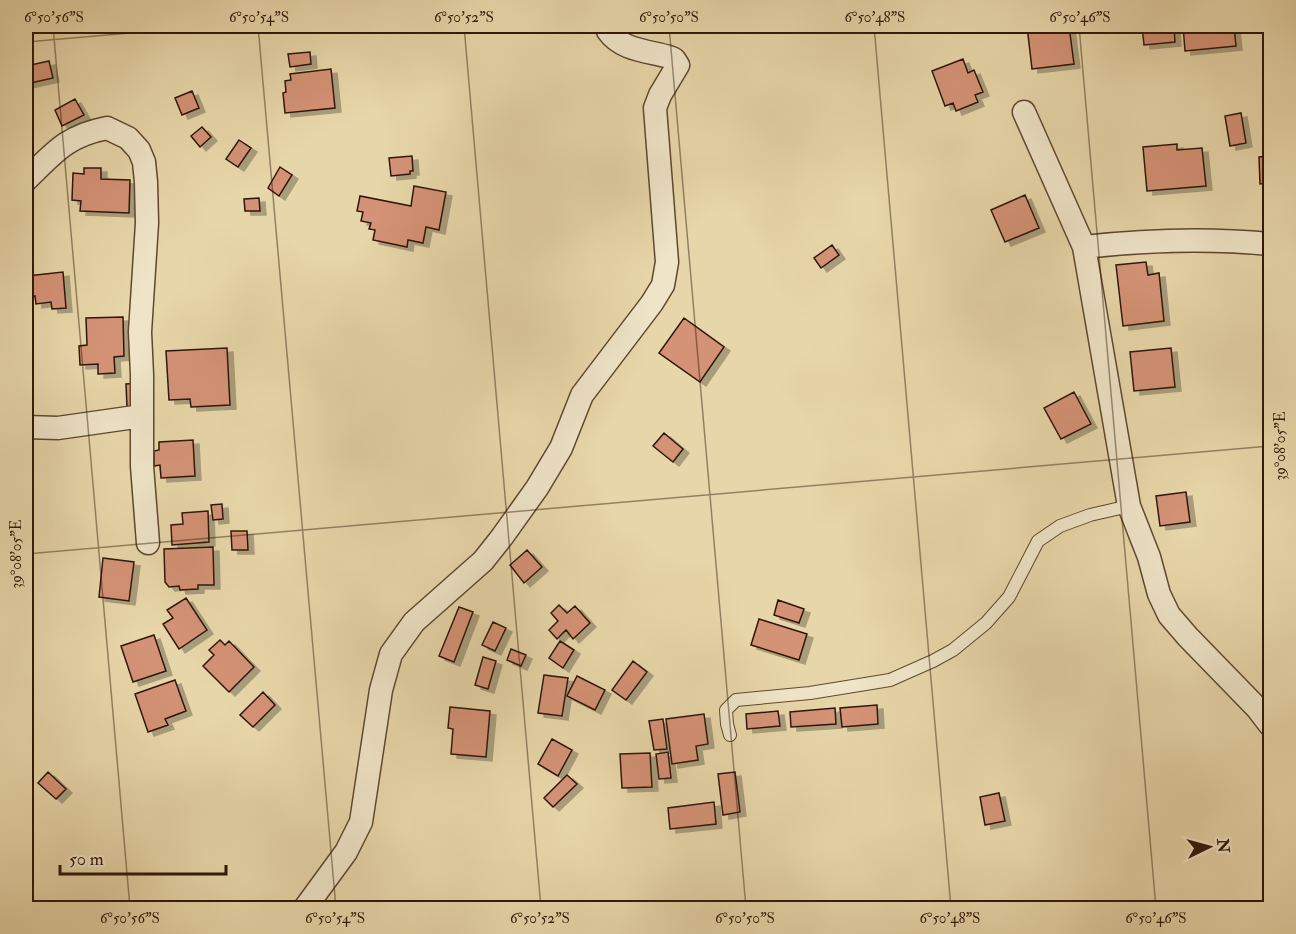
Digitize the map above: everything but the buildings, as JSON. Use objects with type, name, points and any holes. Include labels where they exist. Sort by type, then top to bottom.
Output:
[{"type":"street","points":[[305,909],[345,852],[361,822],[381,690],[391,654],[414,622],[483,561],[502,537],[537,488],[561,448],[582,395],[652,303],[663,285],[667,262],[655,108],[678,65],[674,59],[669,57],[624,46],[613,39],[608,31]]},
{"type":"street","points":[[1024,112],[1084,247],[1129,506],[1149,557],[1159,594],[1170,615],[1188,637],[1257,708],[1270,725]]},
{"type":"street","points":[[26,180],[57,150],[76,136],[107,128],[116,130],[128,138],[139,150],[144,162],[147,223],[140,332],[142,466],[148,543]]},
{"type":"street","points":[[1084,247],[1167,240],[1243,241],[1270,244]]},
{"type":"street","points":[[26,427],[58,428],[142,416]]},
{"type":"lane","points":[[730,735],[726,710],[736,700],[810,693],[890,680],[953,650],[986,623],[1009,597],[1038,541],[1060,526],[1129,506]]}]
